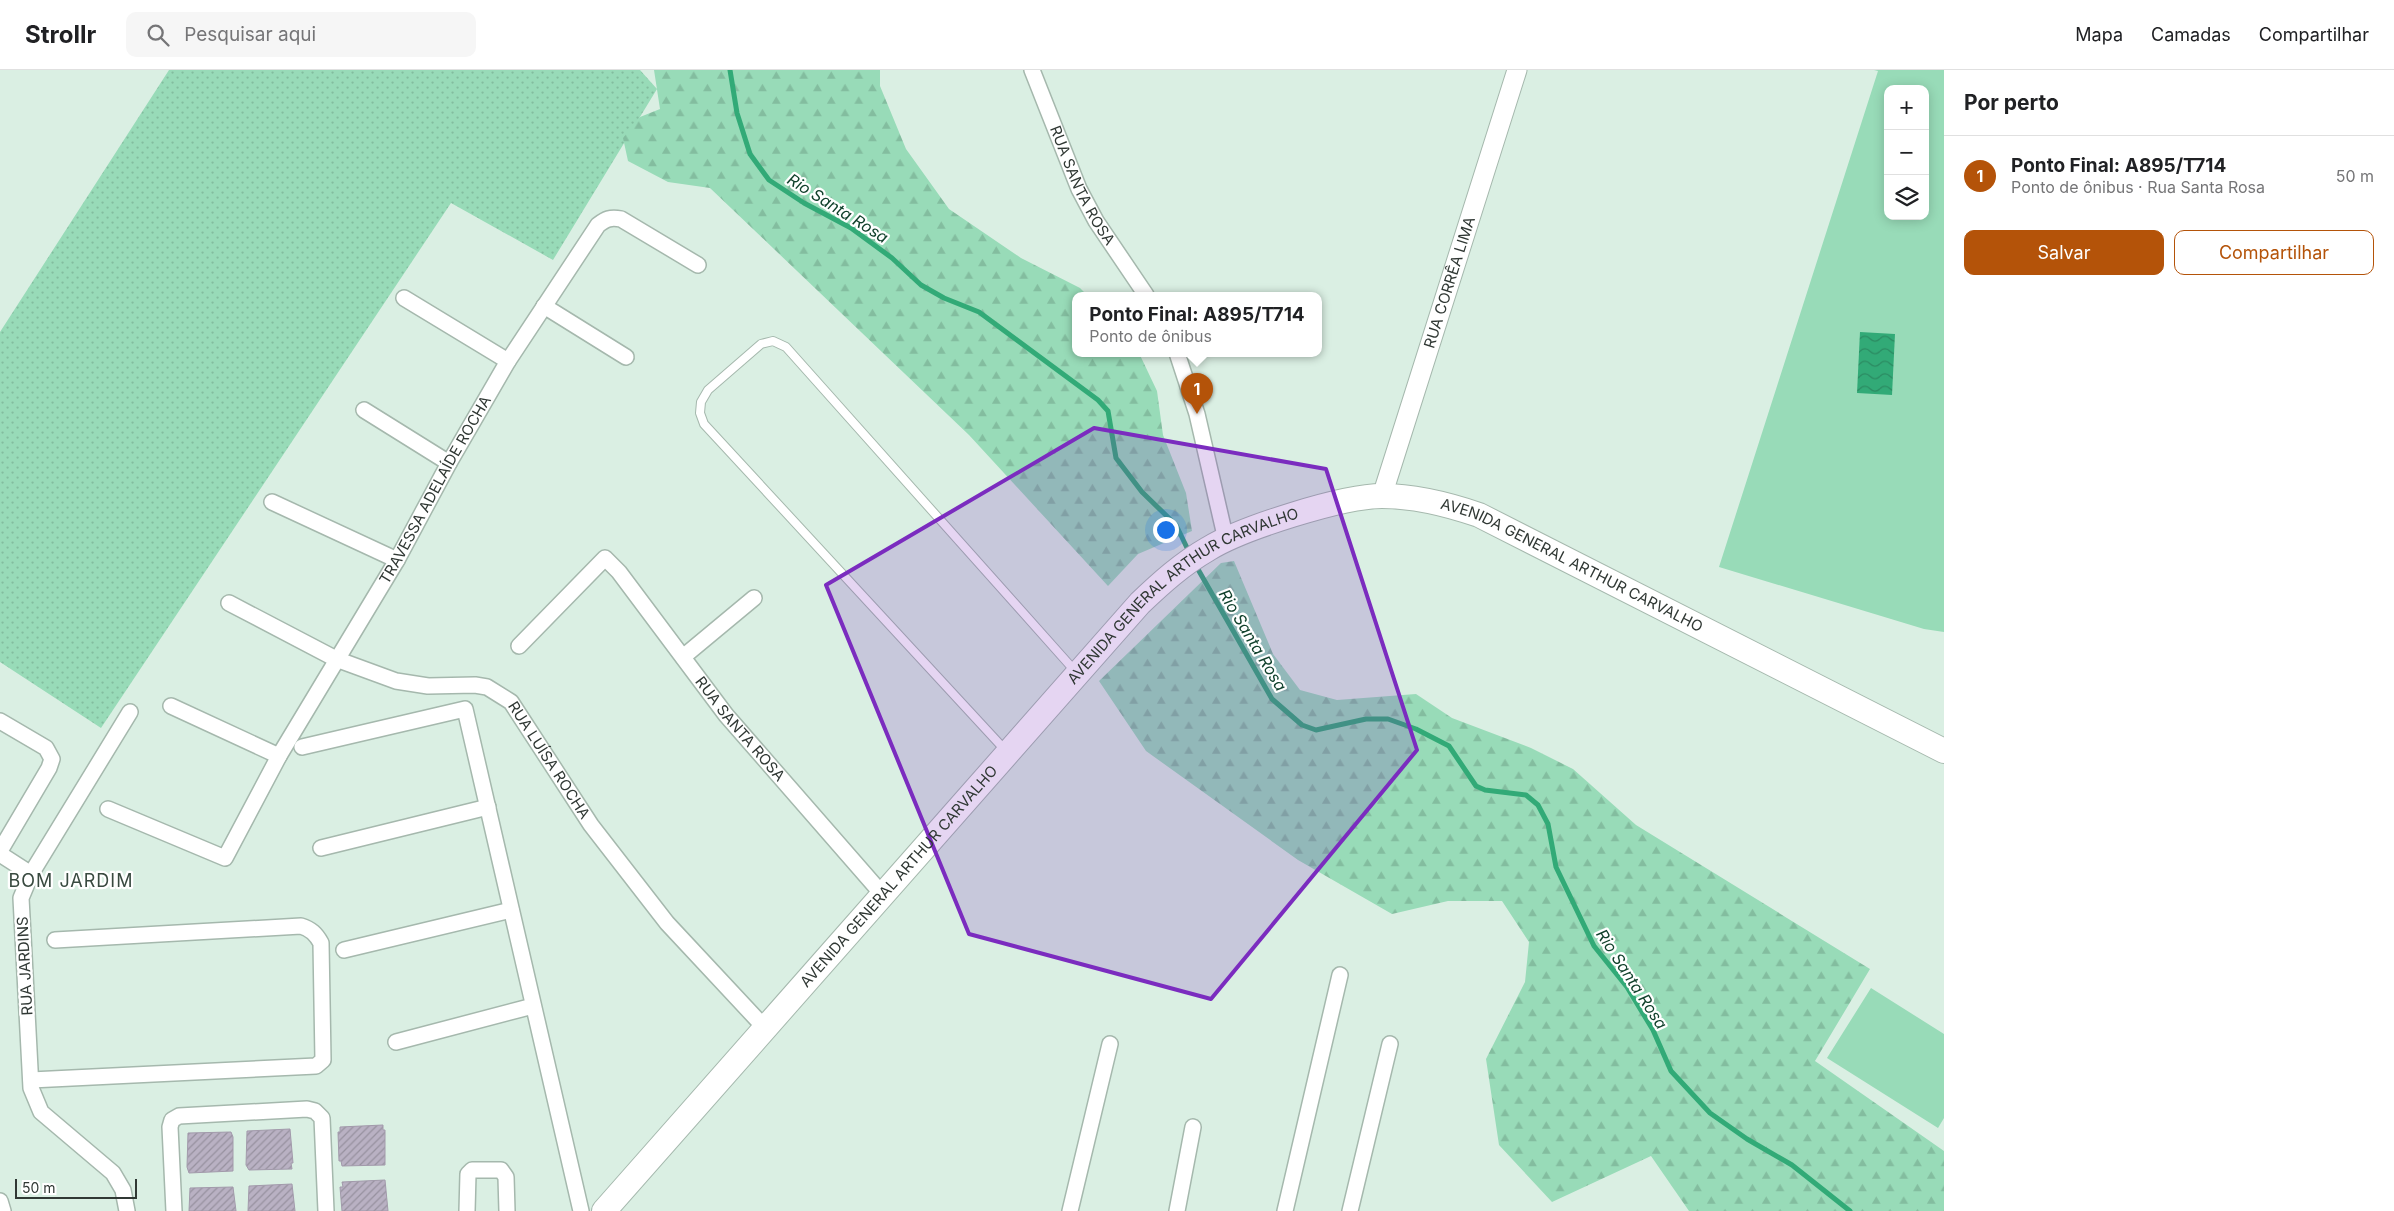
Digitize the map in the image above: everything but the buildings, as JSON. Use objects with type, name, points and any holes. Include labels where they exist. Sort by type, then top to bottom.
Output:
[{"type":"main road","name":"AVENIDA GENERAL ARTHUR CARVALHO","points":[[604,1211],[1140,603],[1173,571],[1217,544],[1344,501],[1382,496],[1426,500],[1479,515],[1944,751]]},
{"type":"street","name":"RUA SANTA ROSA","points":[[1032,70],[1079,189],[1096,221],[1144,292]]},
{"type":"street","name":"RUA CORRÊA LIMA","points":[[1382,496],[1517,70]]},
{"type":"street","name":"TRAVESSA ADELAÍDE ROCHA","points":[[108,809],[225,858],[279,756],[397,560],[449,463],[508,362],[598,225],[606,219],[613,217],[629,223],[698,265]]},
{"type":"street","points":[[404,298],[508,362]]},
{"type":"street","points":[[544,306],[626,357]]},
{"type":"street","points":[[1178,357],[1197,414],[1217,544]]},
{"type":"street","points":[[364,410],[449,463]]},
{"type":"street","points":[[272,502],[397,560]]},
{"type":"street","name":"RUA SANTA ROSA","points":[[520,646],[605,558],[619,572],[726,715],[883,895]]},
{"type":"street","points":[[683,657],[754,598]]},
{"type":"street","name":"RUA LUÍSA ROCHA","points":[[229,603],[336,659],[396,681],[413,685],[475,685],[487,687],[511,702],[591,826],[655,908],[765,1028]]},
{"type":"street","points":[[171,706],[279,756]]},
{"type":"street","points":[[302,747],[465,709],[581,1211]]},
{"type":"street","name":"RUA JARDINS","points":[[128,1211],[123,1190],[113,1173],[41,1112],[34,1099],[31,1080],[21,898],[31,874],[130,712]]},
{"type":"street","points":[[0,721],[46,748],[52,759],[49,768],[0,852],[31,874]]},
{"type":"street","points":[[321,848],[488,807]]},
{"type":"street","points":[[344,950],[511,910]]},
{"type":"street","points":[[31,1080],[316,1066],[323,1060],[321,943],[317,936],[306,928],[301,926],[55,940]]},
{"type":"street","points":[[1285,1211],[1340,975]]},
{"type":"street","points":[[396,1042],[533,1006]]},
{"type":"street","points":[[1070,1211],[1110,1044]]},
{"type":"street","points":[[1350,1211],[1390,1044]]},
{"type":"street","points":[[174,1211],[170,1127],[172,1120],[179,1116],[306,1109],[316,1111],[322,1118],[326,1211]]},
{"type":"street","points":[[1177,1211],[1193,1127]]},
{"type":"street","points":[[467,1211],[468,1174],[472,1170],[501,1170],[506,1177],[507,1211]]},
{"type":"street","points":[[0,1202],[3,1211]]},
{"type":"lane","points":[[1008,753],[704,424],[700,413],[701,402],[708,390],[761,344],[773,341],[786,347],[1077,674]]},
{"type":"highlighted area","points":[[1094,428],[1326,469],[1417,750],[1211,999],[969,934],[826,585]]},
{"type":"green space","points":[[169,70],[640,70],[657,89],[553,260],[451,203],[101,728],[0,662],[0,332]]},
{"type":"green space","points":[[654,70],[880,70],[880,86],[906,149],[949,209],[1021,258],[1080,288],[1084,292],[1072,292],[1072,357],[1141,357],[1157,391],[1163,435],[1186,493],[1192,531],[1138,554],[1108,586],[969,435],[710,188],[668,182],[628,161],[623,138],[640,117],[660,109]]},
{"type":"green space","points":[[1874,70],[1944,70],[1944,632],[1924,629],[1719,567],[1878,71]]},
{"type":"green space","points":[[1234,561],[1273,654],[1300,690],[1337,700],[1416,694],[1452,718],[1531,748],[1573,769],[1636,825],[1870,969],[1815,1061],[1944,1151],[1944,1211],[1689,1211],[1651,1156],[1552,1202],[1499,1145],[1486,1059],[1525,982],[1529,942],[1502,901],[1448,901],[1392,914],[1298,860],[1146,751],[1099,681],[1221,563]]},
{"type":"green space","points":[[1871,988],[1944,1034],[1944,1118],[1938,1128],[1827,1058]]},
{"type":"water","points":[[1860,332],[1895,334],[1892,395],[1857,393]]},
{"type":"waterway","name":"Rio Santa Rosa","points":[[730,70],[737,113],[750,154],[769,180],[804,203],[851,228],[892,258],[921,285],[944,298],[979,312],[1098,400],[1108,411],[1116,458],[1142,492],[1176,525],[1190,554]]},
{"type":"waterway","name":"Rio Santa Rosa","points":[[1195,564],[1272,699],[1302,725],[1316,730],[1366,719],[1388,719],[1416,729],[1449,746],[1476,786],[1485,790],[1526,795],[1538,805],[1548,824],[1556,867],[1594,946],[1627,987],[1653,1030],[1671,1071],[1710,1113],[1747,1139],[1792,1165],[1850,1211]]},
{"type":"place","name":"Ponto Final: A895/T714","points":[[1197,414]]},
{"type":"district","name":"BOM JARDIM","points":[[71,881]]}]
